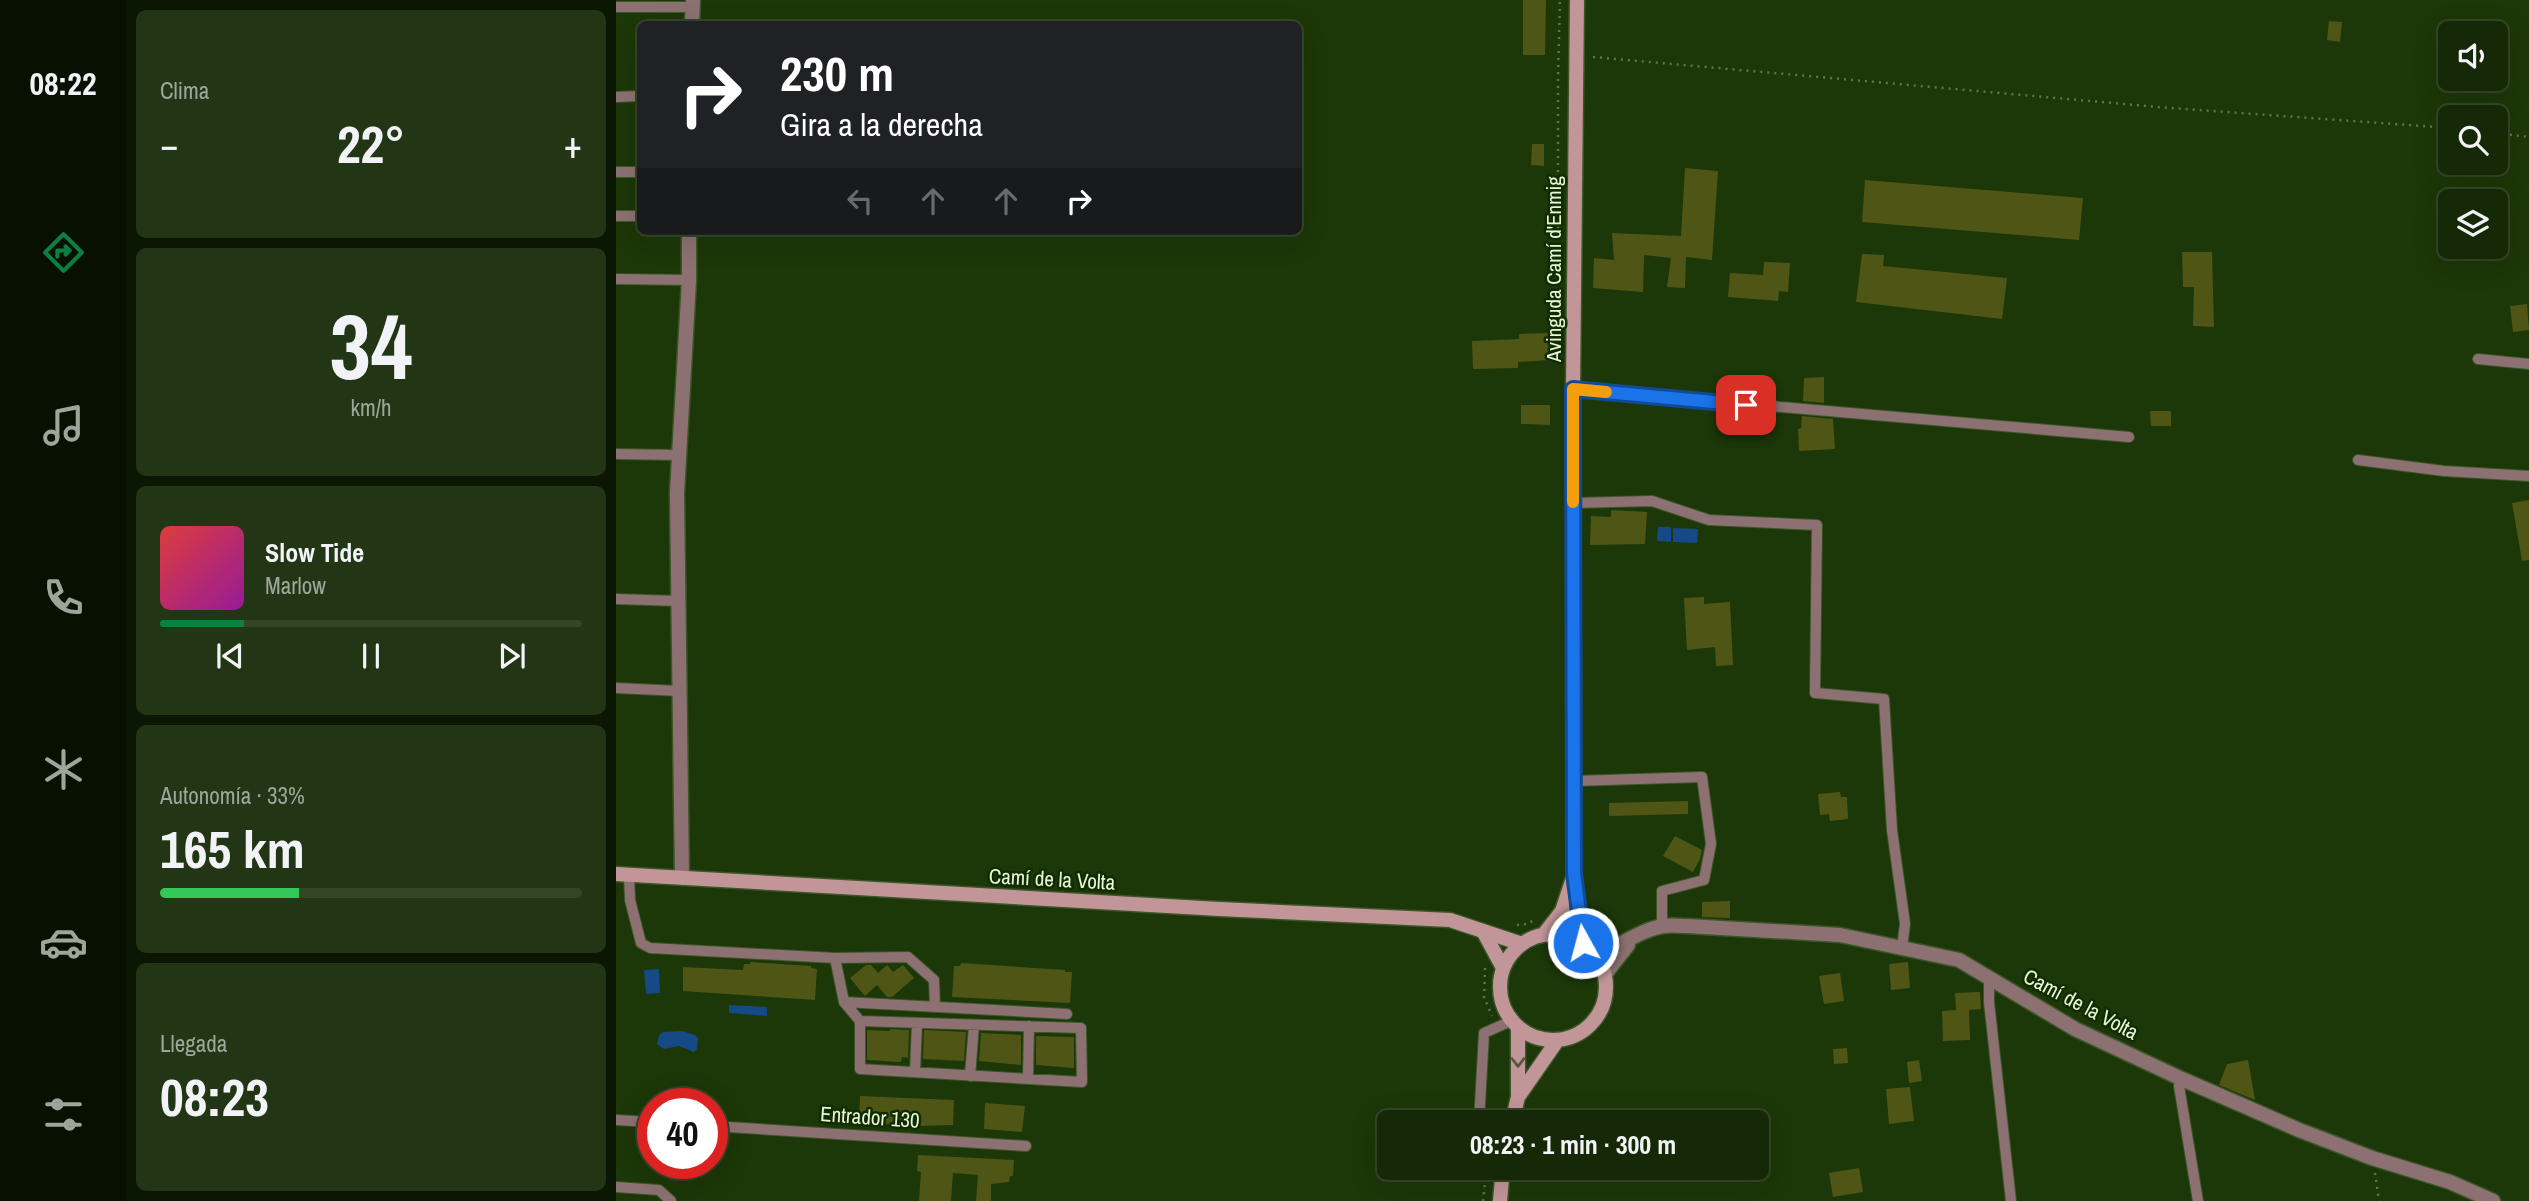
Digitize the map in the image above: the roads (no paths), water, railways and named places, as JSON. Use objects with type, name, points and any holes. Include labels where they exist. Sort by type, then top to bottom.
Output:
[{"type":"street","name":"Avinguda Camí d'Enmig","points":[[1577,0],[1573,389],[1574,873],[1583,943]]},
{"type":"street","points":[[682,878],[678,454],[689,235]]},
{"type":"street","name":"Avinguda Camí d'Enmig","points":[[1544,934],[1562,911],[1574,873]]},
{"type":"street","name":"Camí de la Volta","points":[[622,874],[1450,920],[1522,944]]},
{"type":"street","name":"Camí de la Volta","points":[[1596,954],[1614,950],[1633,938],[1662,926],[1840,935],[1959,960],[2075,1029],[2182,1079],[2299,1130],[2372,1158],[2450,1182],[2493,1201]]},
{"type":"street","points":[[1483,931],[1503,968]]},
{"type":"street","points":[[1509,1025],[1536,1038],[1557,1041],[1586,1030],[1604,1005],[1605,974],[1596,954],[1583,943],[1565,935],[1544,934],[1522,944],[1503,968],[1500,996],[1509,1025],[1518,1097],[1515,1110]]},
{"type":"street","points":[[1605,974],[1633,938]]},
{"type":"street","points":[[1518,1097],[1557,1041]]},
{"type":"street","points":[[1500,1201],[1502,1180]]},
{"type":"lane","points":[[616,7],[692,4]]},
{"type":"lane","points":[[616,97],[637,96]]},
{"type":"lane","points":[[616,172],[637,172]]},
{"type":"lane","points":[[616,216],[637,216]]},
{"type":"lane","points":[[616,279],[688,280]]},
{"type":"lane","points":[[2478,359],[2529,364]]},
{"type":"lane","points":[[1573,389],[2129,437]]},
{"type":"lane","points":[[616,454],[678,454]]},
{"type":"lane","points":[[2358,460],[2444,471],[2529,476]]},
{"type":"lane","points":[[1573,503],[1652,501],[1709,520],[1817,526],[1815,693],[1884,699],[1892,830],[1905,924],[1902,948]]},
{"type":"lane","points":[[616,599],[678,601]]},
{"type":"lane","points":[[616,688],[680,691]]},
{"type":"lane","points":[[1574,781],[1702,777],[1711,844],[1704,880],[1662,891],[1662,926]]},
{"type":"lane","points":[[622,874],[641,943],[649,948],[835,958],[908,957],[934,980],[935,1007]]},
{"type":"lane","points":[[835,958],[845,1002],[860,1021],[860,1069],[1082,1082],[1081,1028],[860,1021]]},
{"type":"lane","points":[[1989,978],[1989,1002],[2011,1201]]},
{"type":"lane","points":[[845,1002],[1067,1014]]},
{"type":"lane","points":[[915,1072],[916,1023]]},
{"type":"lane","points":[[970,1076],[974,1025]]},
{"type":"lane","points":[[1480,1110],[1484,1033],[1509,1025]]},
{"type":"lane","points":[[1028,1079],[1029,1026]]},
{"type":"lane","points":[[2182,1079],[2179,1086],[2198,1201]]},
{"type":"lane","points":[[616,1120],[637,1121]]},
{"type":"lane","name":"Entrador 130","points":[[728,1127],[1026,1146]]},
{"type":"lane","points":[[616,1186],[659,1190],[671,1201]]},
{"type":"water","points":[[1658,527],[1671,527],[1671,542],[1657,541]]},
{"type":"water","points":[[1673,528],[1698,529],[1697,543],[1673,542]]},
{"type":"water","points":[[659,969],[660,993],[646,994],[644,970]]},
{"type":"water","points":[[729,1005],[767,1007],[767,1016],[729,1013]]},
{"type":"water","points":[[682,1031],[698,1038],[694,1052],[679,1046],[664,1049],[657,1044],[659,1035],[663,1032]]}]
